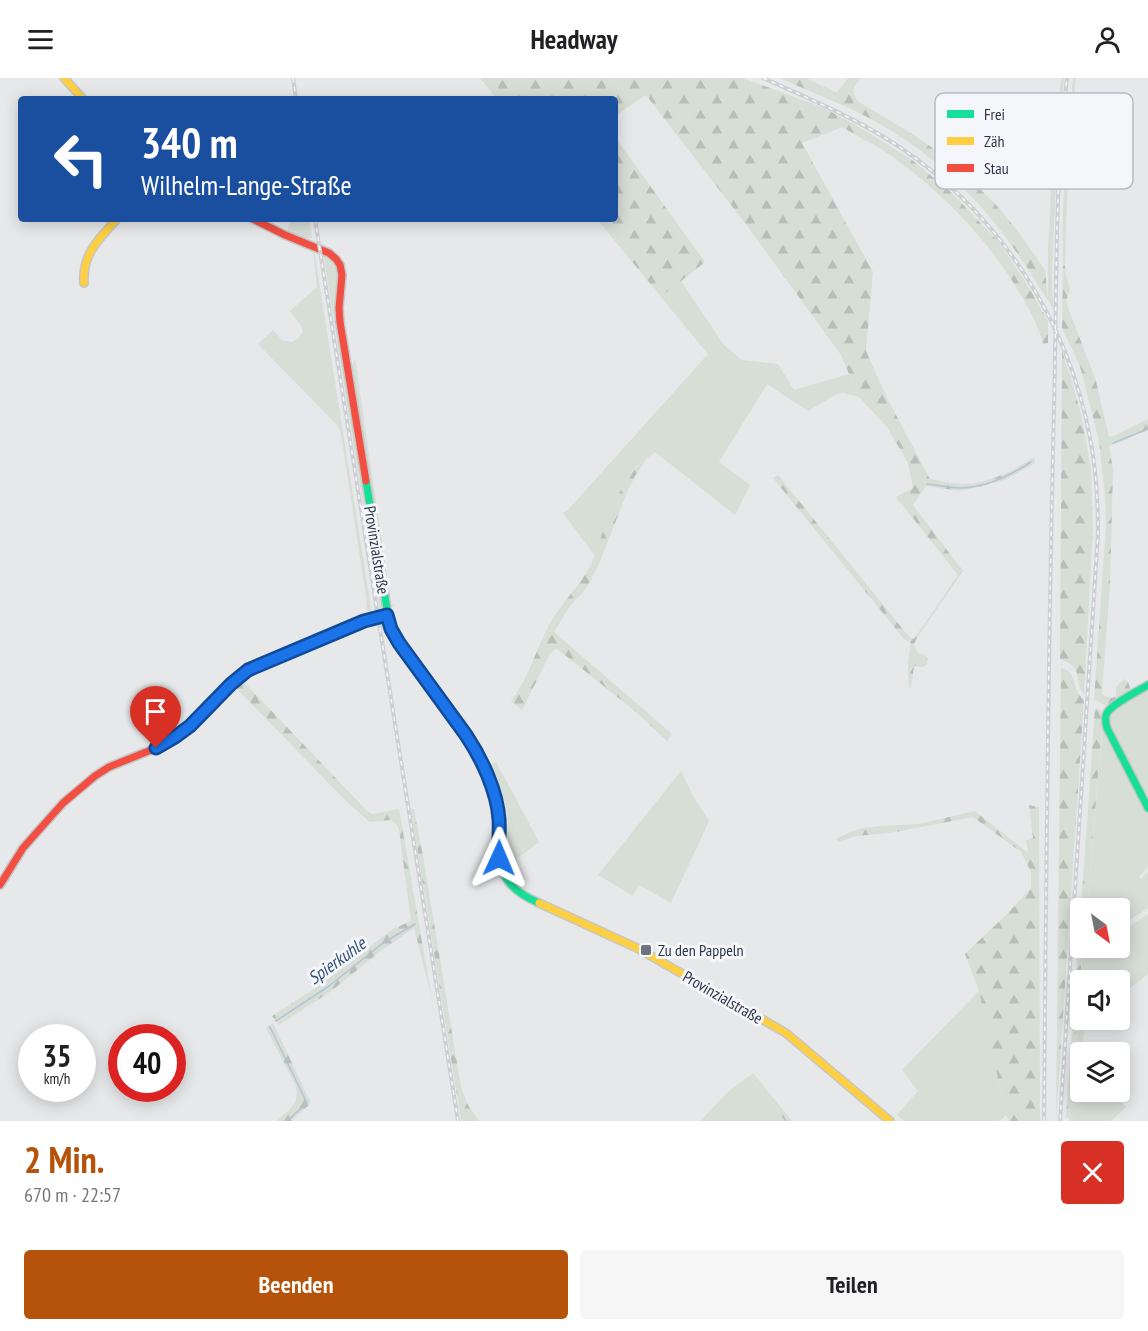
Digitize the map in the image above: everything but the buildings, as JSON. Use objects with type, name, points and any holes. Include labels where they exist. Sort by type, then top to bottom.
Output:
[{"type":"street","points":[[64,78],[80,96]]},
{"type":"street","points":[[84,283],[83,270],[87,255],[114,222]]},
{"type":"street","name":"Provinzialstraße","points":[[259,222],[329,253],[341,268],[340,322],[387,615],[391,629],[399,643],[466,735],[480,760],[498,810],[498,852],[505,877],[514,889],[525,897],[637,948],[786,1033],[890,1121]]},
{"type":"street","points":[[0,885],[19,854],[63,803],[102,771],[147,753],[182,733],[248,670],[364,621],[387,615]]},
{"type":"street","points":[[1148,685],[1112,708],[1105,719],[1107,728],[1148,808]]},
{"type":"green space","points":[[480,78],[743,78],[824,108],[912,160],[935,179],[935,189],[950,191],[998,241],[1048,321],[1048,343],[1043,344],[1028,307],[990,250],[945,200],[911,171],[881,149],[842,127],[802,143],[873,272],[866,351],[887,398],[930,479],[960,484],[974,483],[992,479],[1034,457],[1035,463],[1007,479],[987,485],[960,491],[926,486],[913,505],[963,571],[914,644],[918,653],[925,655],[928,659],[927,664],[923,667],[914,666],[909,690],[908,662],[911,643],[904,639],[773,478],[778,475],[910,638],[914,639],[958,575],[896,497],[913,488],[908,463],[887,427],[859,397],[841,355],[745,223],[646,95],[618,114],[618,96],[495,96]]},
{"type":"green space","points":[[780,78],[806,78],[837,93],[848,78],[861,78],[854,90],[854,95],[859,102],[935,150],[935,162],[880,124]]},
{"type":"green space","points":[[1061,78],[1064,78],[1063,93],[1060,93]]},
{"type":"green space","points":[[1073,78],[1076,78],[1075,93],[1072,93]]},
{"type":"green space","points":[[618,141],[705,262],[661,297],[599,222],[618,222]]},
{"type":"green space","points":[[965,189],[980,189],[1017,230],[1045,270],[1048,301],[1014,248]]},
{"type":"green space","points":[[1051,189],[1056,189],[1052,269],[1054,311],[1048,300]]},
{"type":"green space","points":[[1064,189],[1068,189],[1065,266],[1063,266],[1063,242]]},
{"type":"green space","points":[[290,222],[309,222],[312,238],[302,238],[287,231]]},
{"type":"green space","points":[[313,250],[372,614],[366,609],[367,603],[341,434],[337,425],[258,344],[273,330],[282,340],[292,342],[299,338],[303,331],[290,311],[317,287]]},
{"type":"green space","points":[[323,252],[334,262],[339,273],[337,301],[384,608],[380,613]]},
{"type":"green space","points":[[1063,266],[1065,266],[1070,289],[1066,302],[1096,381],[1109,437],[1148,419],[1148,430],[1109,446],[1113,469],[1110,585],[1102,693],[1112,698],[1116,696],[1116,687],[1124,679],[1128,682],[1132,693],[1110,707],[1094,700],[1106,526],[1105,497],[1099,441],[1080,366],[1062,328]]},
{"type":"green space","points":[[681,281],[724,345],[742,360],[778,364],[794,390],[849,374],[859,397],[843,393],[835,395],[808,411],[767,384],[719,462],[750,485],[735,515],[655,452],[636,467],[619,491],[595,556],[563,513],[708,354],[661,297]]},
{"type":"green space","points":[[1062,351],[1081,414],[1091,469],[1093,528],[1084,695],[1076,670],[1068,662],[1060,659]]},
{"type":"green space","points":[[355,359],[391,604],[395,606],[390,606],[367,473],[352,366]]},
{"type":"green space","points":[[646,460],[628,490],[593,576],[554,632],[672,734],[667,741],[636,712],[556,648],[550,654],[522,710],[511,701],[527,674],[549,625],[590,567],[618,494],[635,469]]},
{"type":"green space","points":[[1061,668],[1070,673],[1084,700],[1056,1121]]},
{"type":"green space","points":[[243,681],[367,811],[372,814],[399,809],[432,999],[414,928],[382,950],[330,992],[279,1025],[272,1016],[320,985],[393,929],[411,921],[399,829],[396,824],[391,820],[370,822],[348,803],[235,687]]},
{"type":"green space","points":[[1148,687],[1148,794],[1144,796],[1109,728],[1108,717],[1114,710]]},
{"type":"green space","points":[[1095,708],[1101,710],[1103,717],[1088,898],[1082,898]]},
{"type":"green space","points":[[1103,723],[1148,810],[1148,867],[1139,877],[1141,879],[1148,872],[1148,908],[1130,920],[1130,898],[1088,898]]},
{"type":"green space","points":[[496,762],[539,842],[507,866],[507,813],[490,766]]},
{"type":"green space","points":[[681,771],[709,821],[671,903],[639,885],[633,896],[598,875]]},
{"type":"green space","points":[[1029,805],[1039,807],[1040,1121],[1010,1121],[1006,1116],[979,991],[965,954],[1031,888],[1031,872],[1021,852],[973,817],[890,833],[856,836],[838,842],[836,839],[863,828],[919,824],[975,811],[1028,853],[1026,840],[1033,838]]},
{"type":"green space","points":[[414,809],[461,1087],[468,1105],[479,1121],[461,1121],[411,810]]},
{"type":"green space","points":[[1148,914],[1148,974],[1130,988],[1130,970],[1082,970],[1082,958],[1130,958],[1130,926]]},
{"type":"green space","points":[[1077,958],[1082,958],[1081,970],[1076,970]]},
{"type":"green space","points":[[979,991],[1006,1116],[999,1121],[904,1121],[897,1115],[918,1091],[902,1070]]},
{"type":"green space","points":[[273,1023],[310,1101],[309,1105],[291,1121],[277,1121],[295,1102],[297,1092],[266,1028]]},
{"type":"green space","points":[[1072,1030],[1076,1030],[1075,1042],[1071,1042]]},
{"type":"green space","points":[[1077,1030],[1084,1030],[1083,1042],[1076,1042]]},
{"type":"green space","points":[[1070,1061],[1070,1102],[1069,1118],[1066,1118]]},
{"type":"green space","points":[[753,1073],[792,1121],[785,1121],[749,1076]]},
{"type":"green space","points":[[749,1076],[785,1121],[700,1121],[730,1090]]},
{"type":"green space","points":[[1071,1102],[1122,1102],[1126,1107],[1111,1121],[1069,1121]]},
{"type":"waterway","points":[[1113,443],[1148,429]]},
{"type":"waterway","points":[[927,484],[956,488],[979,486],[1006,476],[1031,462]]},
{"type":"waterway","name":"Spierkuhle","points":[[276,1021],[329,986],[383,943],[415,924]]},
{"type":"waterway","name":"Spierkuhle","points":[[270,1027],[307,1103],[287,1121]]},
{"type":"railway","points":[[293,78],[296,96]]},
{"type":"railway","points":[[763,78],[868,128],[901,148],[935,174]]},
{"type":"railway","points":[[1066,93],[1067,78]]},
{"type":"railway","points":[[952,189],[999,238],[1047,312],[1080,394],[1094,462],[1098,533],[1060,1121]]},
{"type":"railway","points":[[1044,1121],[1049,675],[1059,189]]},
{"type":"railway","points":[[315,222],[458,1121]]},
{"type":"traffic: fast","points":[[366,481],[392,629],[410,659],[450,712],[480,759],[498,810],[502,868],[506,877],[512,886],[523,895],[539,903]]},
{"type":"traffic: fast","points":[[1148,685],[1110,709],[1105,719],[1107,728],[1148,808]]},
{"type":"traffic: slow","points":[[64,78],[80,96]]},
{"type":"traffic: slow","points":[[84,283],[89,255],[98,240],[114,222]]},
{"type":"traffic: slow","points":[[268,662],[365,621],[387,615]]},
{"type":"traffic: slow","points":[[539,903],[637,948],[786,1033],[890,1121]]},
{"type":"traffic: jam","points":[[259,222],[329,253],[340,265],[342,275],[340,322],[366,481]]},
{"type":"traffic: jam","points":[[0,885],[23,848],[63,803],[95,776],[109,767],[156,748],[182,733],[231,684],[248,670],[268,662]]},
{"type":"place","name":"Zu den Pappeln","points":[[646,950]]},
{"type":"route","points":[[156,748],[190,726],[248,670],[364,621],[387,615],[391,629],[399,643],[466,735],[483,766],[494,795],[499,818],[499,858]]}]
